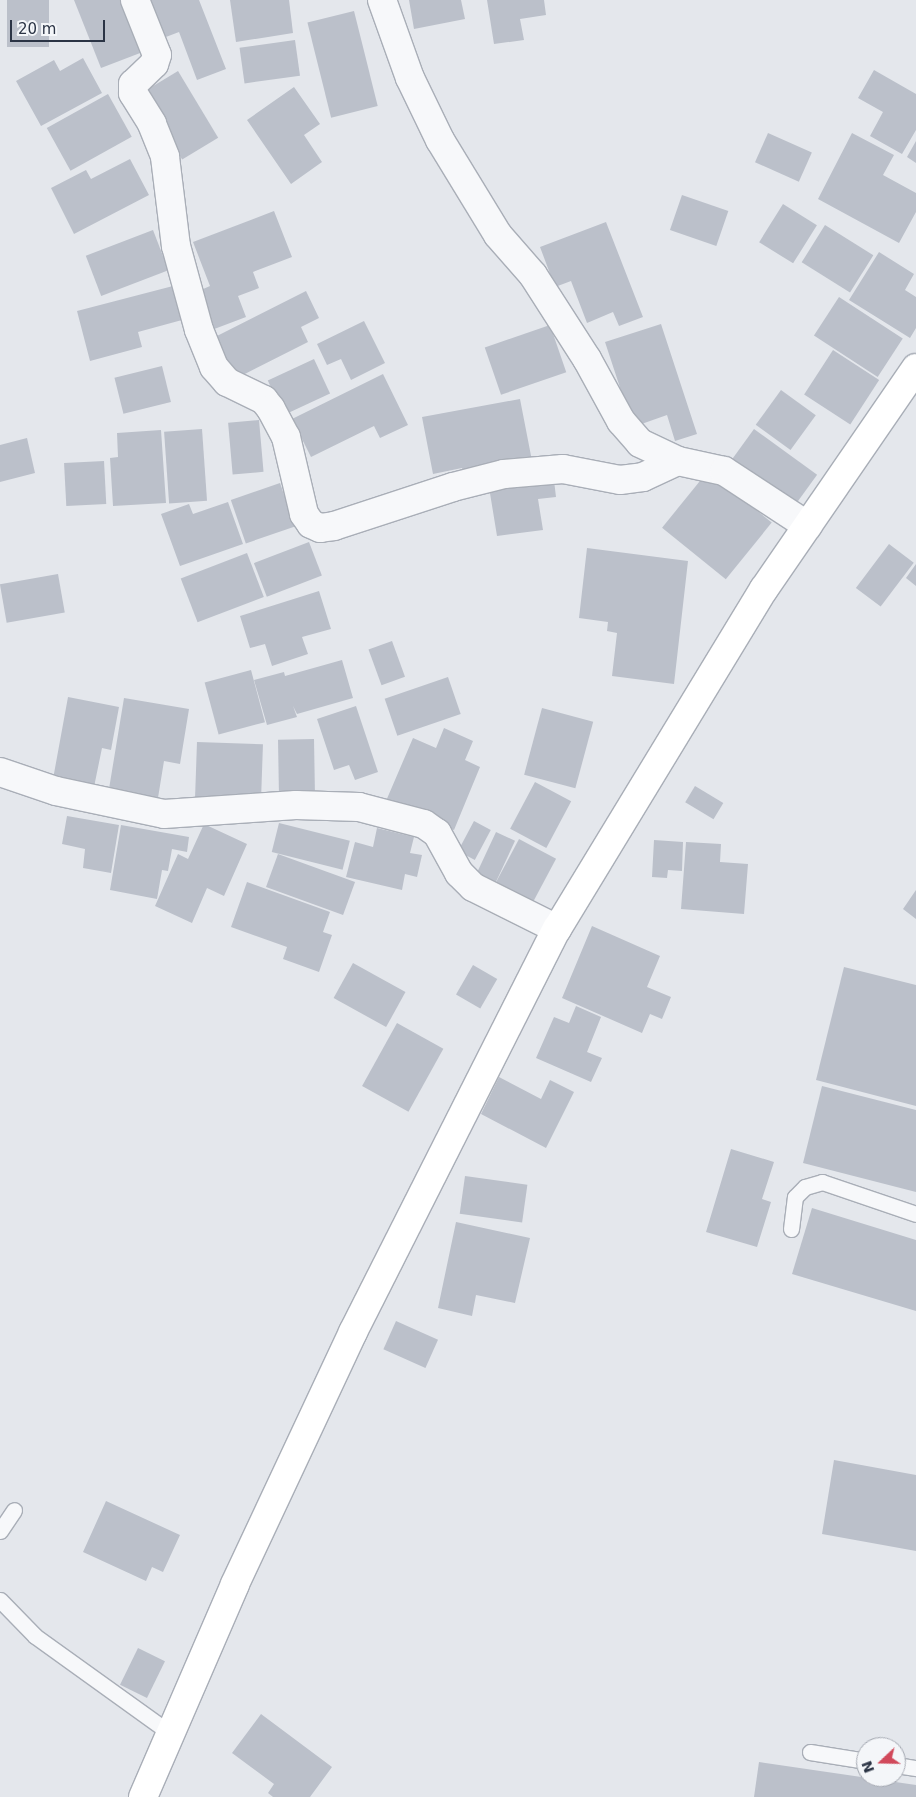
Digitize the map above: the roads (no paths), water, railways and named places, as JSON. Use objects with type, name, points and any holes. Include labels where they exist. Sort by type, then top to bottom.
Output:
[{"type":"street","points":[[136,0],[156,55],[154,64],[133,84],[133,93],[152,124],[166,157],[176,246],[199,330],[214,367],[227,382],[264,400],[271,409],[286,437],[304,514],[311,524],[320,528],[334,526],[453,487],[504,474],[563,469],[620,480],[643,477],[678,461]]},
{"type":"street","points":[[382,0],[410,78],[440,140],[498,235],[533,275],[587,359],[621,421],[640,442],[678,461],[724,471],[808,526]]},
{"type":"street","points":[[143,1797],[235,1584],[353,1332],[558,929],[764,589],[916,368]]},
{"type":"street","points":[[0,772],[56,791],[164,814],[296,805],[359,807],[424,824],[437,833],[460,873],[473,887],[558,929]]},
{"type":"lane","points":[[791,1229],[795,1197],[804,1187],[822,1182],[916,1214]]},
{"type":"lane","points":[[0,1531],[14,1510]]},
{"type":"lane","points":[[0,1600],[35,1636],[170,1733]]},
{"type":"lane","points":[[810,1752],[856,1759]]}]
